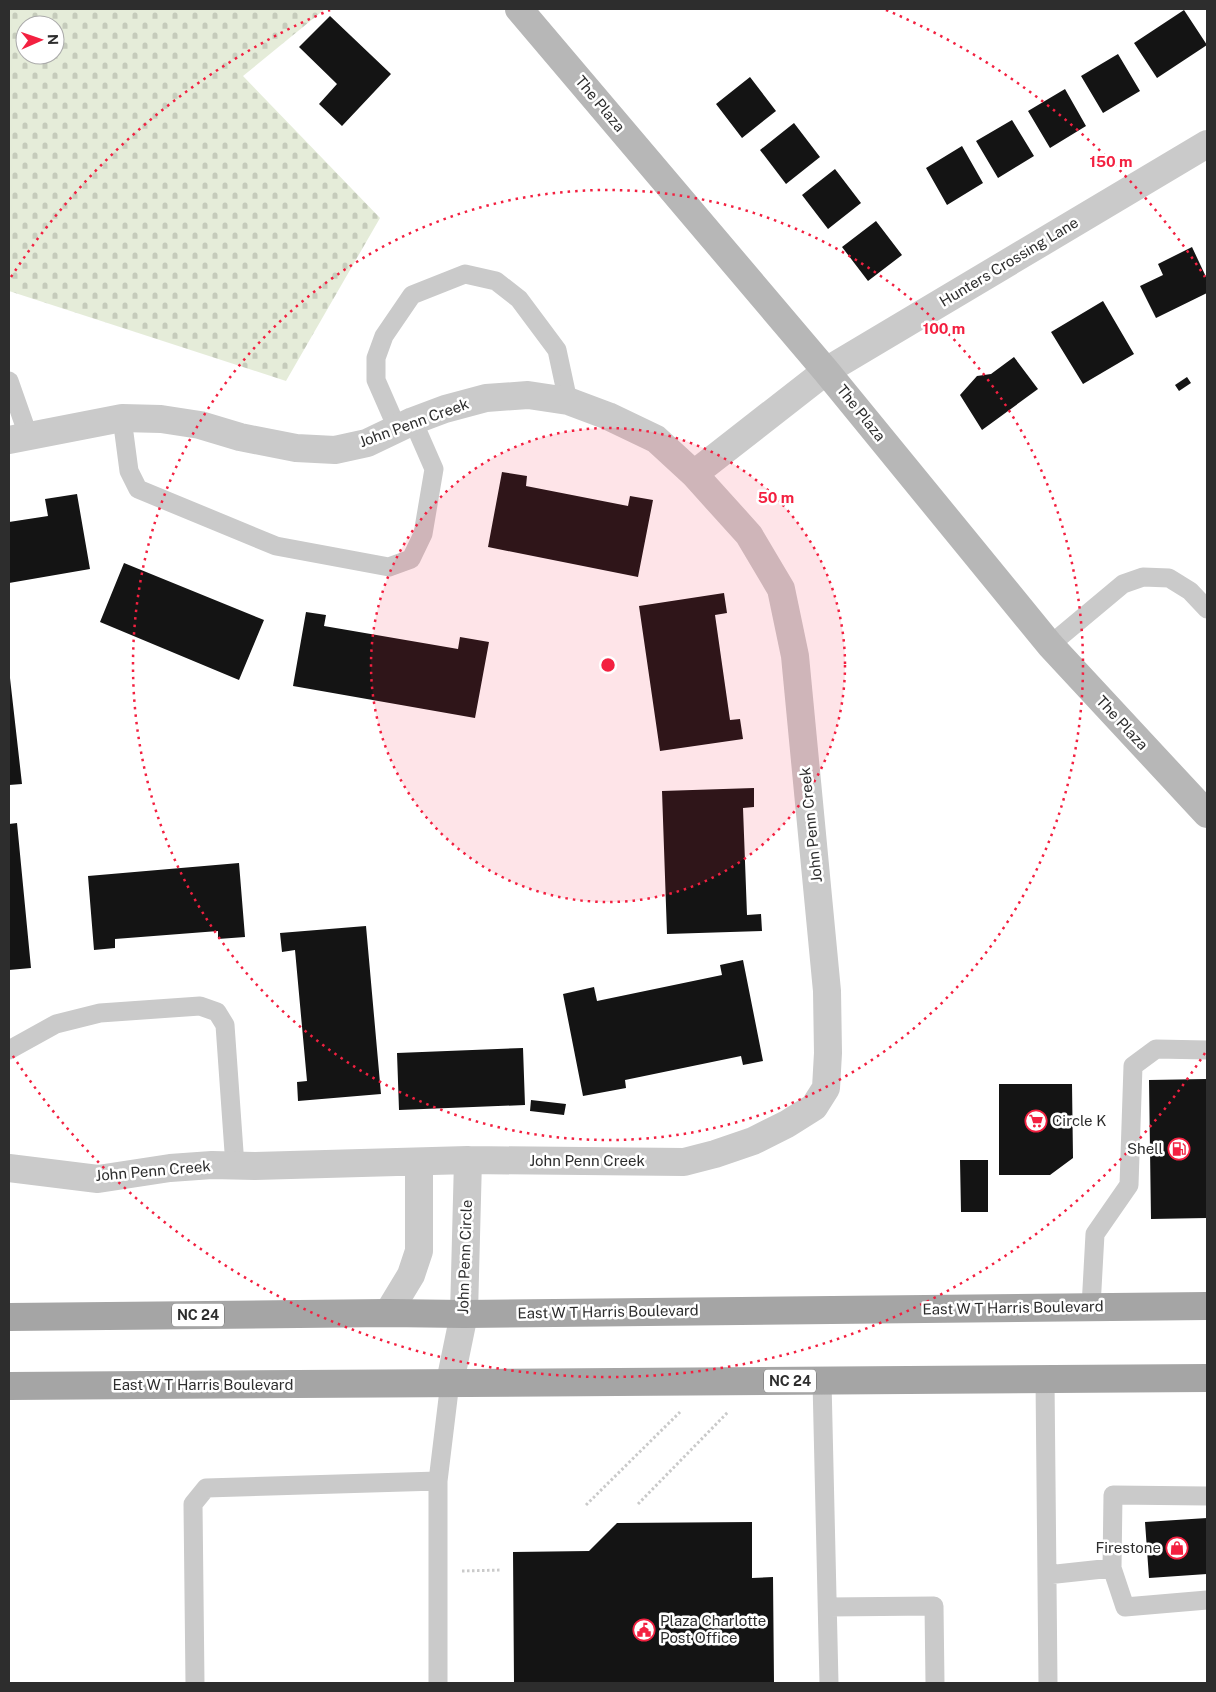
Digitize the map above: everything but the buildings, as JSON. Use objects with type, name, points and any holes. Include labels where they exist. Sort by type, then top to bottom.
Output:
[{"type":"main road","name":"The Plaza","points":[[519,9],[826,371],[1050,645],[1207,814]]},
{"type":"main road","name":"East W T Harris Boulevard","points":[[9,1317],[1207,1306]]},
{"type":"main road","name":"East W T Harris Boulevard","points":[[9,1386],[1207,1378]]},
{"type":"street","name":"Hunters Crossing Lane","points":[[694,474],[826,371],[1207,144]]},
{"type":"street","name":"John Penn Creek","points":[[9,1168],[98,1179],[170,1168],[212,1165],[468,1160],[684,1162],[753,1141],[787,1124],[814,1107],[826,1088],[828,1053],[827,991],[795,656],[780,589],[749,535],[694,474],[656,438],[608,416],[568,401],[528,395],[486,398],[445,409],[366,443],[335,450],[296,448],[240,438],[200,425],[161,419],[122,418],[19,438]]},
{"type":"street","name":"John Penn Circle","points":[[450,1382],[464,1314],[468,1160]]},
{"type":"street","points":[[388,1313],[411,1275],[420,1251],[419,1162]]},
{"type":"lane","points":[[122,418],[129,471],[138,489],[276,546],[389,567],[411,559],[424,534],[434,469],[376,380],[376,358],[384,336],[412,295],[465,274],[496,281],[519,298],[557,350],[568,401]]},
{"type":"lane","points":[[9,381],[19,438]]},
{"type":"lane","points":[[1050,645],[1123,584],[1143,577],[1169,578],[1190,591],[1207,609]]},
{"type":"lane","points":[[9,1050],[56,1024],[100,1013],[200,1006],[217,1012],[224,1026],[235,1166]]},
{"type":"lane","points":[[1091,1307],[1094,1234],[1129,1184],[1134,1066],[1156,1049],[1207,1050]]},
{"type":"lane","points":[[1045,1379],[1048,1683]]},
{"type":"lane","points":[[822,1381],[829,1683]]},
{"type":"lane","points":[[438,1683],[438,1481],[450,1382]]},
{"type":"lane","points":[[195,1683],[193,1504],[206,1488],[438,1481]]},
{"type":"lane","points":[[1207,1496],[1113,1495],[1112,1568],[1125,1607],[1207,1600]]},
{"type":"lane","points":[[1047,1575],[1112,1568]]},
{"type":"lane","points":[[828,1607],[934,1606],[935,1683]]},
{"type":"path","points":[[586,1505],[680,1412]]},
{"type":"path","points":[[638,1504],[728,1412]]},
{"type":"path","points":[[438,1571],[502,1570]]},
{"type":"green space","points":[[9,9],[325,9],[243,76],[380,218],[286,381],[9,291]]},
{"type":"place","name":"Circle K","points":[[1036,1121]]},
{"type":"place","name":"Shell","points":[[1179,1149]]},
{"type":"place","name":"Firestone","points":[[1177,1548]]},
{"type":"place","name":"Plaza Charlotte Post Office","points":[[644,1630]]}]
